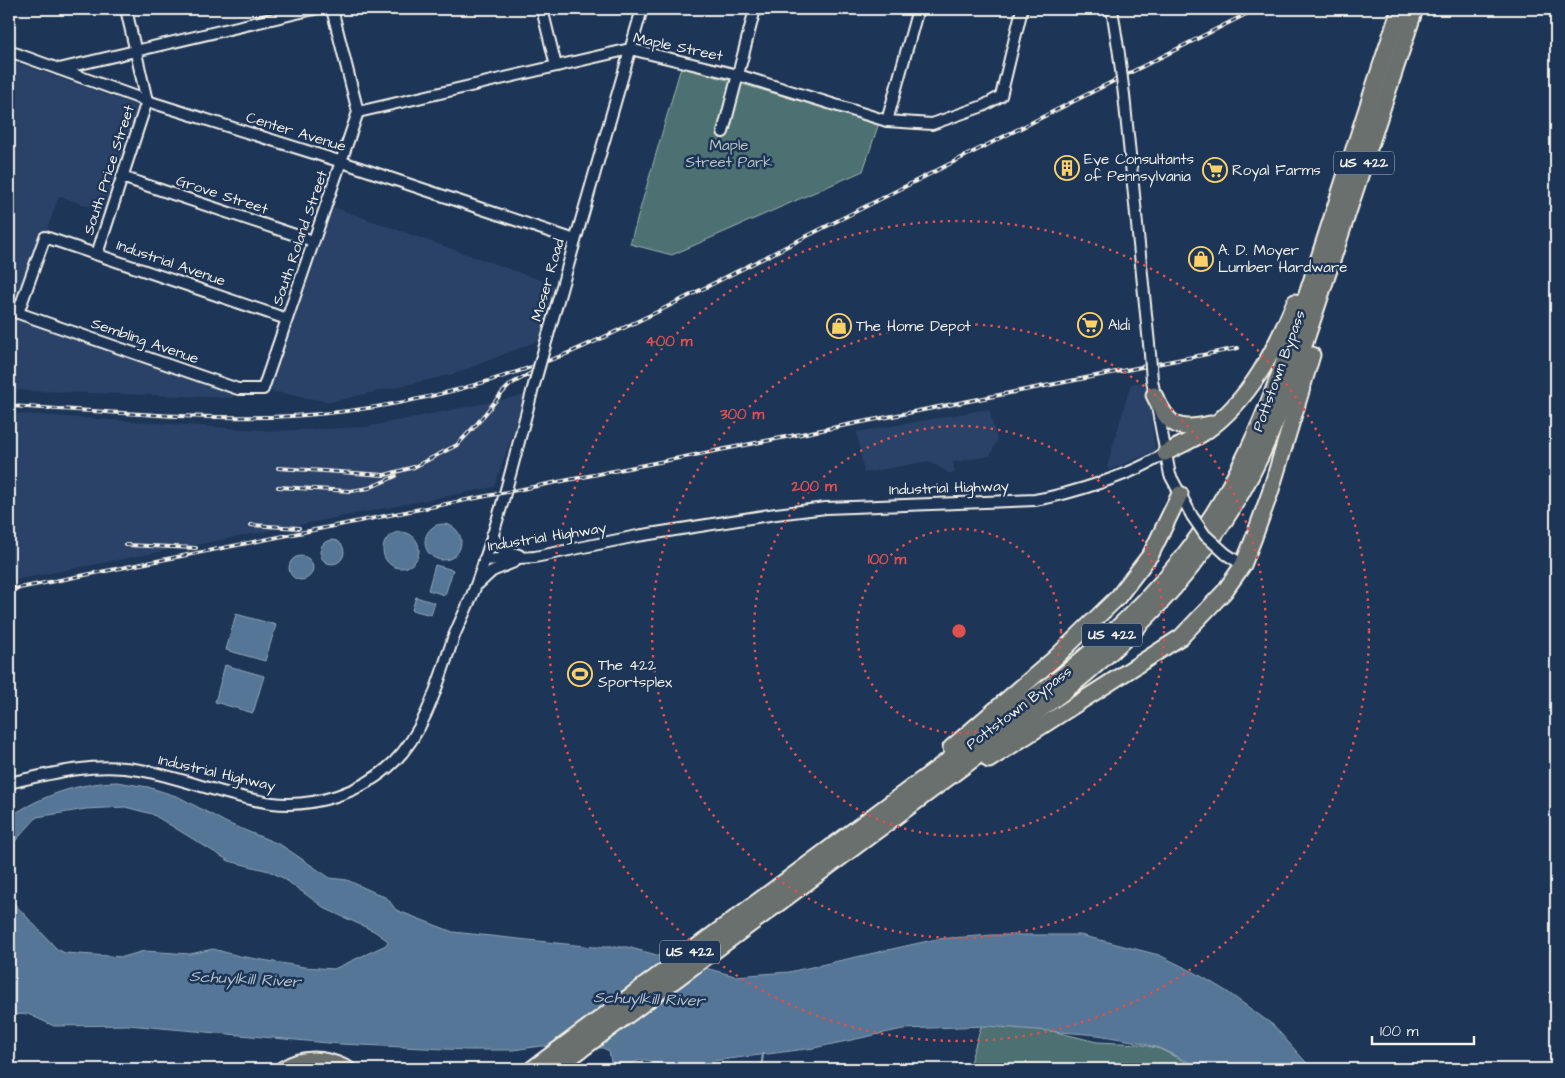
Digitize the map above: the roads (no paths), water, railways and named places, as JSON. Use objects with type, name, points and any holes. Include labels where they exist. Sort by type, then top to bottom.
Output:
[{"type":"highway","name":"US 422","points":[[1307,316],[1333,215],[1400,9]]},
{"type":"highway","name":"Pottstown Bypass","points":[[532,1069],[1063,675],[1114,632],[1145,602],[1195,541],[1230,485],[1265,417],[1286,358],[1307,316],[1415,9]]},
{"type":"highway","name":"Pottstown Bypass","points":[[589,1046],[1096,667],[1165,600],[1225,521],[1246,486],[1308,353],[1307,316]]},
{"type":"highway","points":[[1165,453],[1203,433],[1219,422],[1244,396],[1266,363],[1307,316]]},
{"type":"highway","points":[[916,802],[970,772],[1181,637],[1205,614],[1243,565],[1270,493],[1308,353]]},
{"type":"highway","points":[[1153,387],[1168,419],[1175,425],[1190,428],[1219,422]]},
{"type":"highway","points":[[849,835],[915,781],[1100,616],[1143,567],[1180,494]]},
{"type":"highway","name":"US 422","points":[[555,1069],[589,1046]]},
{"type":"highway","points":[[566,1069],[589,1046]]},
{"type":"highway","points":[[283,1069],[295,1062],[312,1059],[330,1062],[347,1069]]},
{"type":"highway","points":[[296,1069],[312,1066],[332,1069]]},
{"type":"street","name":"South Price Street","points":[[97,254],[147,101],[126,9]]},
{"type":"street","points":[[59,69],[314,9]]},
{"type":"street","points":[[332,9],[358,112]]},
{"type":"street","points":[[542,9],[556,66]]},
{"type":"street","name":"Moser Road","points":[[484,560],[574,240],[642,9]]},
{"type":"street","points":[[723,132],[755,9]]},
{"type":"street","points":[[887,121],[918,9]]},
{"type":"street","name":"Maple Street","points":[[358,112],[630,49],[738,75],[887,121],[932,124],[984,106],[1001,96],[1022,9]]},
{"type":"street","points":[[1112,9],[1124,95],[1153,387],[1170,475],[1205,536],[1226,554],[1243,565]]},
{"type":"street","name":"Center Avenue","points":[[9,51],[147,101],[342,162],[574,240]]},
{"type":"street","name":"South Roland Street","points":[[263,388],[358,112]]},
{"type":"street","name":"Grove Street","points":[[122,177],[313,240]]},
{"type":"street","name":"Industrial Avenue","points":[[18,313],[45,237],[288,319]]},
{"type":"street","name":"Sembling Avenue","points":[[18,313],[238,389],[263,388]]},
{"type":"street","name":"Industrial Highway","points":[[9,783],[67,770],[120,768],[156,774],[273,803],[298,804],[319,801],[361,786],[394,762],[408,745],[426,714],[455,635],[476,587],[484,560],[535,557],[637,536],[817,509],[1035,500],[1064,494],[1151,463],[1165,453]]},
{"type":"street","points":[[492,535],[502,550],[509,554],[535,557]]},
{"type":"street","points":[[476,587],[492,571],[504,565],[535,557]]},
{"type":"water","points":[[443,524],[450,525],[456,529],[460,535],[460,549],[456,555],[450,559],[443,560],[436,559],[430,555],[426,549],[425,542],[426,535],[430,529],[436,525]]},
{"type":"water","points":[[401,532],[408,533],[414,537],[418,543],[418,557],[414,563],[408,567],[401,568],[394,567],[388,563],[384,557],[383,550],[384,543],[388,537],[394,533]]},
{"type":"water","points":[[332,540],[341,543],[344,552],[341,561],[332,564],[323,561],[320,552],[323,543]]},
{"type":"water","points":[[301,556],[306,557],[312,563],[312,573],[306,579],[301,580],[296,579],[290,573],[289,568],[290,563],[296,557]]},
{"type":"water","points":[[435,565],[453,570],[445,595],[428,590]]},
{"type":"water","points":[[416,597],[435,603],[431,615],[412,610]]},
{"type":"water","points":[[236,614],[276,625],[265,661],[226,650]]},
{"type":"water","points":[[225,665],[264,676],[253,713],[215,702]]},
{"type":"water","name":"Schuylkill River","points":[[117,782],[148,787],[179,797],[227,823],[281,845],[330,878],[347,880],[387,898],[396,910],[453,932],[594,947],[627,947],[735,976],[789,972],[937,939],[992,935],[1080,935],[1159,955],[1194,972],[1226,991],[1273,1025],[1312,1069],[1203,1069],[1159,1048],[1138,1042],[1098,1035],[987,1026],[903,1029],[814,1048],[713,1061],[685,1069],[654,1069],[657,1066],[647,1060],[635,1062],[628,1066],[611,1062],[609,1051],[603,1048],[541,1046],[513,1050],[466,1050],[340,1044],[128,1025],[54,1026],[28,1014],[9,1015],[9,898],[57,949],[65,953],[123,957],[144,951],[190,954],[213,949],[239,956],[304,967],[334,969],[386,945],[388,941],[374,931],[326,909],[283,878],[269,871],[229,861],[152,814],[125,807],[86,809],[37,817],[9,848],[9,817],[34,803],[60,792],[87,785]]},
{"type":"waterway","points":[[761,1069],[763,1054]]},
{"type":"railway","points":[[9,406],[186,416],[292,416],[395,404],[496,379],[573,351],[657,312],[1256,9]]},
{"type":"railway","points":[[9,590],[1238,348]]},
{"type":"railway","points":[[278,468],[385,475],[414,467],[457,445],[511,384],[533,372]]},
{"type":"railway","points":[[278,487],[351,491],[369,488],[396,476]]},
{"type":"railway","points":[[251,525],[299,528]]},
{"type":"railway","points":[[126,545],[196,548]]},
{"type":"place","name":"Eye Consultants of Pennsylvania","points":[[1067,168]]},
{"type":"place","name":"Royal Farms","points":[[1215,170]]},
{"type":"place","name":"A. D. Moyer Lumber Hardware","points":[[1201,259]]},
{"type":"place","name":"Aldi","points":[[1090,325]]},
{"type":"place","name":"The Home Depot","points":[[839,326]]},
{"type":"place","name":"The 422 Sportsplex","points":[[580,674]]},
{"type":"park label","name":"Maple Street Park","points":[[729,154]]}]
